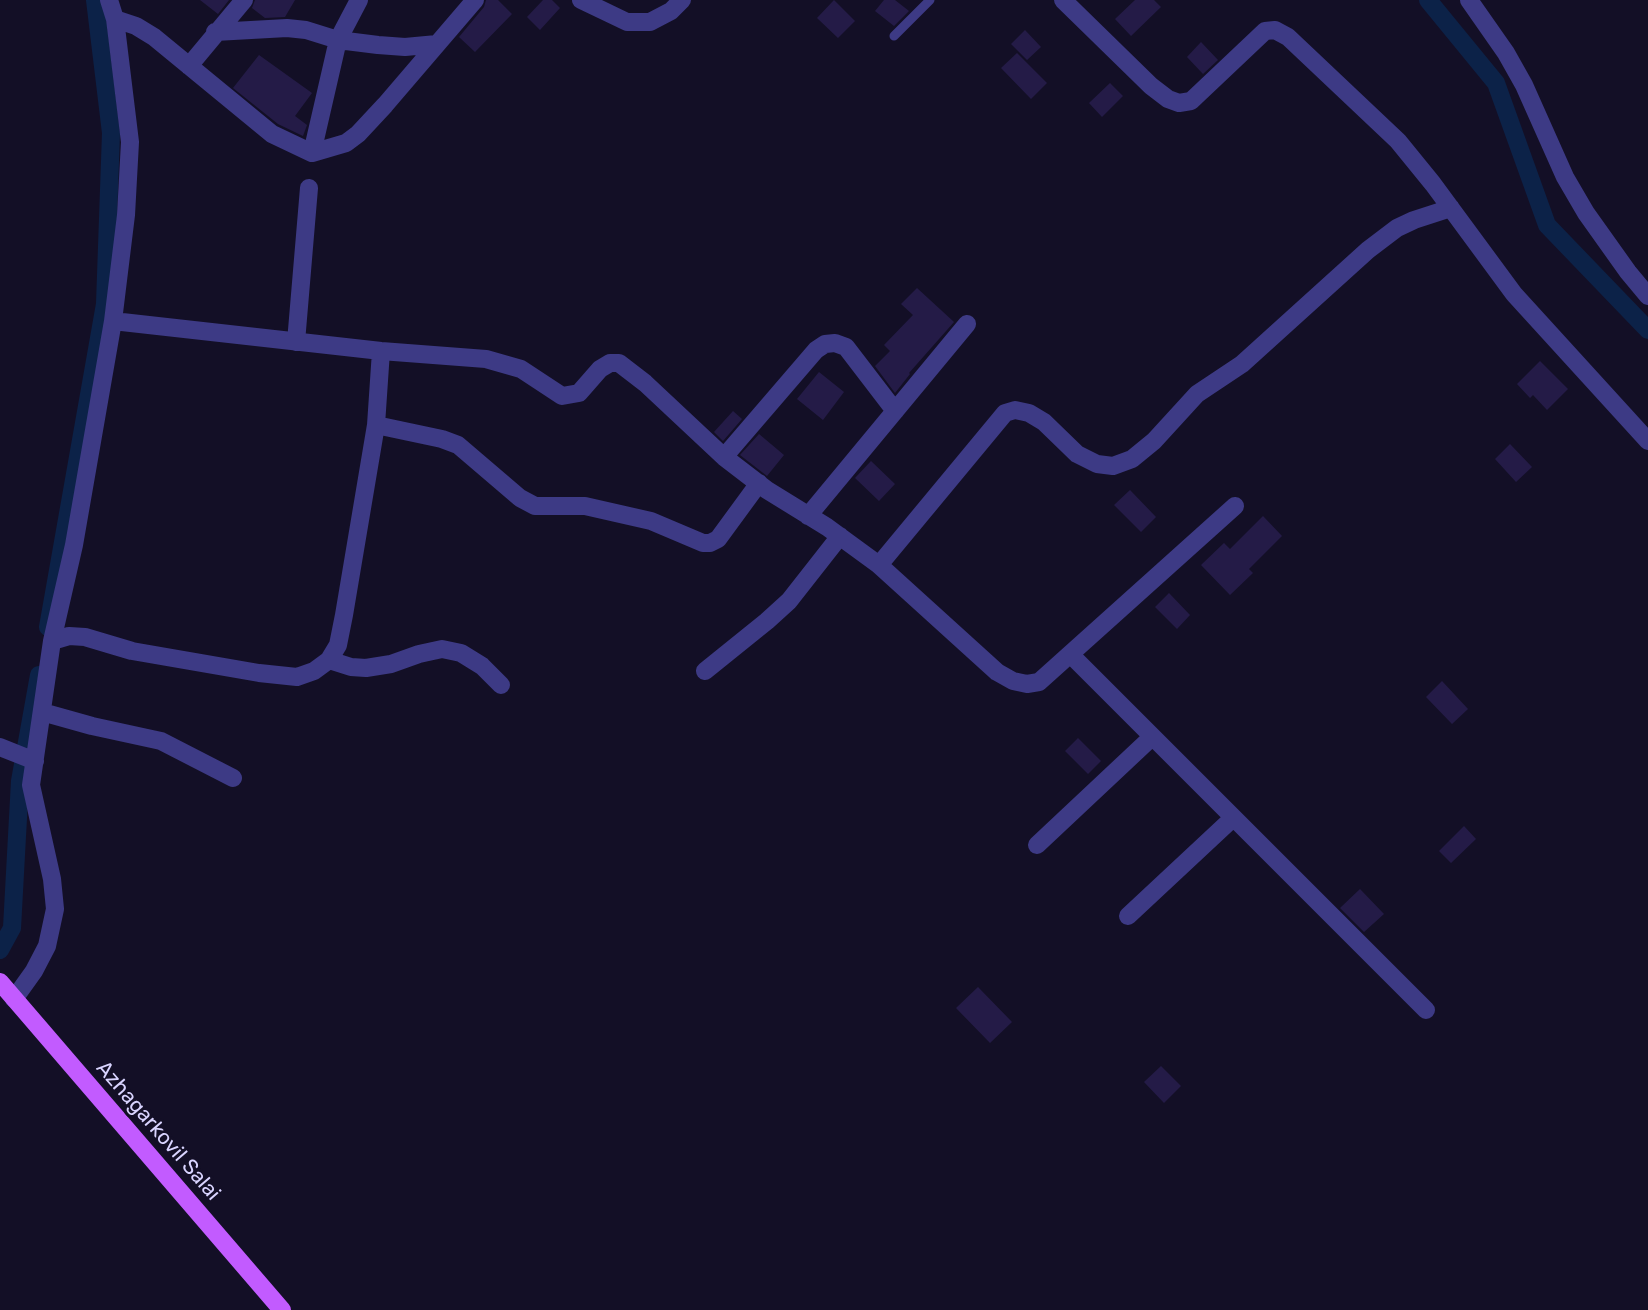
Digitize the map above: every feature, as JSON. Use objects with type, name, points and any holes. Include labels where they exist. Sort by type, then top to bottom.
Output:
[{"type":"main road","name":"Azhagarkovil Salai","points":[[0,982],[282,1310]]},
{"type":"street","points":[[14,999],[34,971],[47,946],[55,909],[52,879],[31,785],[19,755],[42,712],[52,641],[74,545],[113,321],[126,215],[130,142],[115,19],[109,0]]},
{"type":"street","points":[[189,66],[244,0]]},
{"type":"street","points":[[312,153],[338,40],[359,0]]},
{"type":"street","points":[[115,19],[136,26],[154,37],[272,134],[312,153],[346,143],[358,134],[475,0]]},
{"type":"street","points":[[581,0],[627,22],[650,22],[671,11],[682,0]]},
{"type":"street","points":[[1063,0],[1151,86],[1168,99],[1179,103],[1192,101],[1265,31],[1275,30],[1288,37],[1398,141],[1514,294],[1648,442]]},
{"type":"street","points":[[1468,0],[1506,53],[1524,85],[1565,177],[1586,213],[1648,296]]},
{"type":"street","points":[[215,32],[287,28],[306,30],[338,40],[405,47],[437,44]]},
{"type":"street","points":[[296,342],[309,188]]},
{"type":"street","points":[[879,565],[1005,413],[1015,410],[1029,413],[1044,422],[1077,454],[1097,464],[1113,466],[1132,459],[1154,441],[1197,394],[1250,358],[1368,250],[1396,228],[1451,208]]},
{"type":"street","points":[[113,321],[381,351],[486,359],[521,369],[562,396],[579,393],[600,369],[610,363],[619,363],[645,383],[724,457],[879,565],[997,672],[1013,681],[1027,684],[1039,682],[1236,506]]},
{"type":"street","points":[[808,516],[967,324]]},
{"type":"street","points":[[724,457],[816,350],[825,344],[835,343],[846,347],[895,411]]},
{"type":"street","points":[[52,641],[69,636],[85,637],[132,651],[297,677],[314,671],[329,660],[338,645],[376,425],[381,351]]},
{"type":"street","points":[[376,425],[458,445],[520,498],[535,506],[585,506],[660,524],[703,543],[718,539],[759,483]]},
{"type":"street","points":[[705,671],[782,608],[840,536]]},
{"type":"street","points":[[329,660],[351,667],[366,668],[391,664],[442,649],[461,653],[482,666],[501,685]]},
{"type":"street","points":[[1070,654],[1426,1010]]},
{"type":"street","points":[[42,712],[161,741],[233,778]]},
{"type":"street","points":[[1037,845],[1152,737]]},
{"type":"street","points":[[1128,916],[1233,818]]},
{"type":"lane","points":[[894,36],[930,0]]},
{"type":"building","points":[[200,0],[229,0],[218,14]]},
{"type":"building","points":[[255,0],[295,0],[285,17],[265,18],[252,8]]},
{"type":"building","points":[[486,0],[498,0],[512,14],[475,52],[459,37],[484,7]]},
{"type":"building","points":[[543,0],[552,0],[560,8],[540,30],[527,17]]},
{"type":"building","points":[[834,0],[855,21],[838,38],[817,18]]},
{"type":"building","points":[[884,0],[895,0],[909,11],[894,26],[875,11]]},
{"type":"building","points":[[1135,0],[1154,0],[1161,7],[1131,36],[1115,19]]},
{"type":"building","points":[[1025,30],[1041,47],[1027,60],[1011,44]]},
{"type":"building","points":[[1201,42],[1218,60],[1203,74],[1187,57]]},
{"type":"building","points":[[1017,53],[1047,83],[1031,99],[1001,68]]},
{"type":"building","points":[[259,55],[312,93],[295,116],[307,125],[303,136],[278,124],[233,88]]},
{"type":"building","points":[[1110,83],[1123,96],[1102,117],[1089,103]]},
{"type":"building","points":[[917,288],[954,322],[895,393],[875,366],[890,351],[884,345],[913,315],[901,304]]},
{"type":"building","points":[[1540,361],[1568,389],[1547,410],[1533,395],[1530,398],[1517,384]]},
{"type":"building","points":[[819,372],[844,392],[823,420],[797,399]]},
{"type":"building","points":[[733,411],[742,419],[723,441],[714,432]]},
{"type":"building","points":[[759,434],[784,455],[767,476],[740,455]]},
{"type":"building","points":[[1510,444],[1532,467],[1516,482],[1495,459]]},
{"type":"building","points":[[871,461],[895,484],[879,501],[855,478]]},
{"type":"building","points":[[1130,490],[1156,517],[1141,532],[1114,505]]},
{"type":"building","points":[[1263,516],[1282,536],[1249,569],[1253,573],[1230,595],[1201,565],[1224,543],[1230,549]]},
{"type":"building","points":[[1169,593],[1190,615],[1177,629],[1155,607]]},
{"type":"building","points":[[1442,681],[1468,709],[1452,724],[1426,697]]},
{"type":"building","points":[[1078,738],[1101,761],[1088,774],[1065,751]]},
{"type":"building","points":[[1464,826],[1476,839],[1451,863],[1439,851]]},
{"type":"building","points":[[1360,889],[1384,914],[1364,932],[1340,908]]},
{"type":"building","points":[[978,987],[1012,1022],[990,1043],[956,1008]]},
{"type":"building","points":[[1161,1066],[1181,1086],[1164,1103],[1144,1082]]},
{"type":"waterway","points":[[48,627],[105,304],[111,133],[95,0]]},
{"type":"waterway","points":[[1428,0],[1496,83],[1547,225],[1648,330]]},
{"type":"waterway","points":[[0,950],[12,928],[20,781],[39,675]]}]
